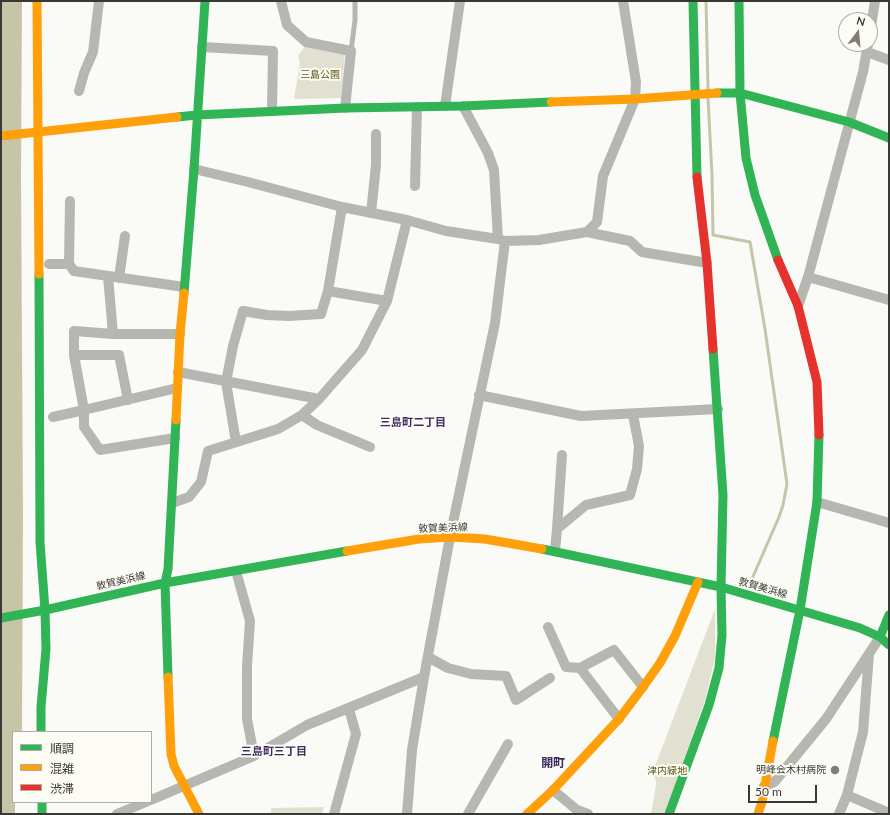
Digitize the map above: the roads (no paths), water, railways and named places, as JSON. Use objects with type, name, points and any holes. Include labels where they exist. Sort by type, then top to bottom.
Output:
[{"type":"street","points":[[38,1],[34,132],[40,542],[46,610],[46,649],[41,707],[41,731]]},
{"type":"street","points":[[80,91],[84,73],[93,52],[100,1]]},
{"type":"street","points":[[199,814],[174,766],[171,754],[165,583],[168,569],[172,503],[180,334],[194,169],[205,1]]},
{"type":"street","points":[[282,1],[287,25],[306,42],[351,51],[345,108]]},
{"type":"street","points":[[445,106],[460,1]]},
{"type":"street","points":[[587,232],[597,222],[603,176],[635,99],[636,82],[623,1]]},
{"type":"street","points":[[669,814],[709,705],[719,668],[722,635],[721,587],[723,495],[707,263],[697,181],[699,95],[693,1]]},
{"type":"street","points":[[739,1],[740,92],[746,158],[755,195],[778,260],[798,306],[817,382],[819,424],[817,502],[800,610],[758,814]]},
{"type":"street","points":[[873,12],[875,1]]},
{"type":"street","points":[[202,47],[273,51],[272,110]]},
{"type":"street","points":[[798,306],[808,278],[867,52]]},
{"type":"street","points":[[875,52],[889,60]]},
{"type":"street","points":[[1,136],[197,115],[272,110],[463,106],[635,99],[740,92],[849,122],[889,138]]},
{"type":"street","points":[[407,814],[412,750],[424,677],[450,537],[495,323],[502,240],[494,170],[488,152],[463,106]]},
{"type":"street","points":[[415,186],[417,107]]},
{"type":"street","points":[[371,213],[376,165],[376,134]]},
{"type":"street","points":[[194,169],[342,207],[407,220],[446,231],[502,240],[539,240],[587,232],[630,241],[642,252],[707,263]]},
{"type":"street","points":[[70,201],[69,264],[74,271],[184,287]]},
{"type":"street","points":[[236,442],[226,382],[233,346],[243,311],[267,315],[289,316],[321,314],[328,292],[342,207]]},
{"type":"street","points":[[172,503],[189,497],[201,482],[208,451],[278,429],[302,415],[319,399],[362,350],[387,301],[407,220]]},
{"type":"street","points":[[119,278],[125,236]]},
{"type":"street","points":[[49,264],[69,264]]},
{"type":"street","points":[[108,276],[114,334]]},
{"type":"street","points":[[808,278],[889,300]]},
{"type":"street","points":[[328,292],[387,301]]},
{"type":"street","points":[[175,438],[100,450],[84,427],[84,410],[74,355],[74,331],[114,334],[180,334]]},
{"type":"street","points":[[74,355],[118,355],[128,400]]},
{"type":"street","points":[[178,372],[319,399]]},
{"type":"street","points":[[54,417],[177,388]]},
{"type":"street","points":[[479,395],[581,416],[633,415],[718,409]]},
{"type":"street","points":[[302,415],[318,425],[370,447]]},
{"type":"street","points":[[557,529],[586,505],[630,495],[637,469],[639,446],[633,415]]},
{"type":"street","points":[[555,551],[562,455]]},
{"type":"street","points":[[817,502],[889,523]]},
{"type":"street","name":"敦賀美浜線","points":[[1,618],[46,610],[165,583],[391,543],[450,537],[485,539],[555,551],[721,587],[860,628],[880,637],[889,645]]},
{"type":"street","points":[[236,571],[250,621],[247,666],[247,719],[254,756]]},
{"type":"street","points":[[531,813],[619,719],[643,687],[660,663],[675,636],[698,582]]},
{"type":"street","points":[[764,786],[776,780],[826,719],[880,637],[889,615]]},
{"type":"street","points":[[548,627],[566,667],[580,668],[614,650],[643,687]]},
{"type":"street","points":[[839,814],[847,795],[863,732],[869,653]]},
{"type":"street","points":[[428,657],[448,668],[471,674],[506,676],[516,700],[550,678]]},
{"type":"street","points":[[580,668],[619,719]]},
{"type":"street","points":[[152,800],[254,756],[308,725],[424,677]]},
{"type":"street","points":[[334,814],[356,734],[349,708]]},
{"type":"street","points":[[468,814],[508,744]]},
{"type":"street","points":[[553,790],[577,810],[588,814]]},
{"type":"street","points":[[847,795],[889,813]]},
{"type":"street","points":[[42,803],[42,814]]},
{"type":"street","points":[[117,814],[144,803]]},
{"type":"lane","points":[[351,51],[355,20],[355,1]]},
{"type":"waterway","points":[[706,1],[708,90]]},
{"type":"waterway","points":[[708,98],[713,235],[750,242],[765,329],[787,484],[779,517],[748,588]]},
{"type":"place","name":"明峰会木村病院","points":[[835,770]]},
{"type":"district","name":"三島町二丁目","points":[[413,422]]},
{"type":"district","name":"三島町三丁目","points":[[274,751]]},
{"type":"district","name":"開町","points":[[553,763]]},
{"type":"park label","name":"三島公園","points":[[320,75]]},
{"type":"park label","name":"津内緑地","points":[[667,771]]}]
